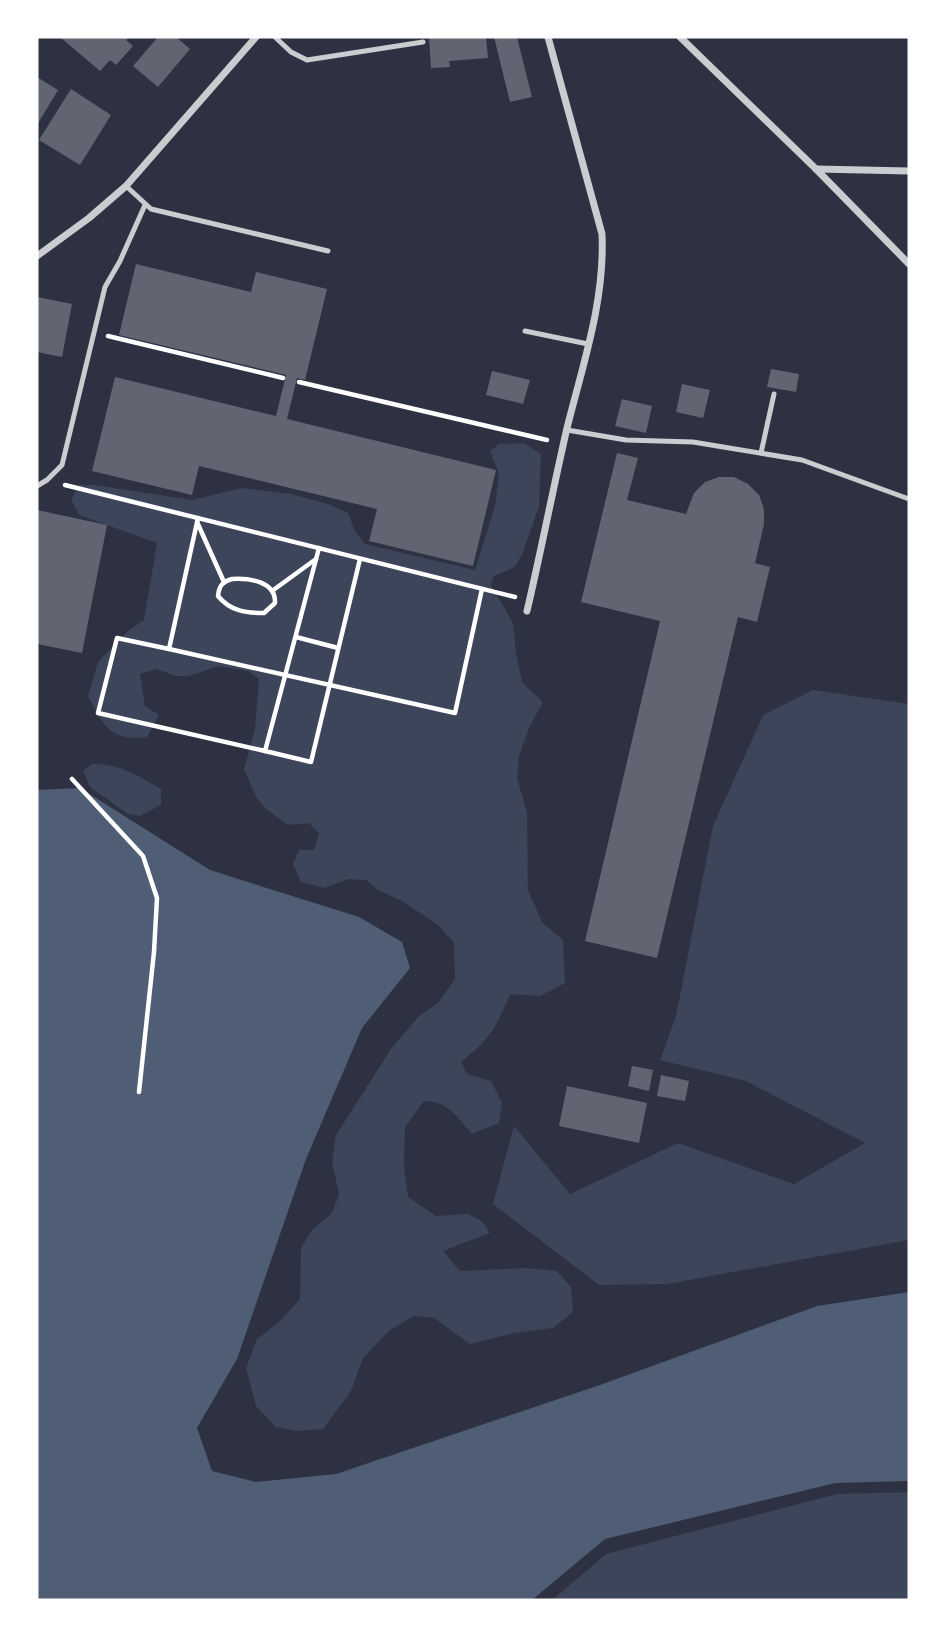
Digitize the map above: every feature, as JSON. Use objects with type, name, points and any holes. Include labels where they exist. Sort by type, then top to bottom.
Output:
[{"type":"street","points":[[37,255],[89,218],[126,186],[256,37]]},
{"type":"street","points":[[527,611],[600,297],[603,266],[602,234],[548,37]]},
{"type":"street","points":[[680,37],[909,264]]},
{"type":"street","points":[[816,169],[909,171]]},
{"type":"lane","points":[[275,37],[291,52],[307,60],[423,42]]},
{"type":"lane","points":[[126,186],[151,209],[328,251]]},
{"type":"lane","points":[[37,486],[62,465],[105,287],[145,205]]},
{"type":"lane","points":[[525,331],[588,344]]},
{"type":"lane","points":[[761,453],[774,394]]},
{"type":"lane","points":[[567,430],[626,440],[693,442],[802,460],[909,499]]},
{"type":"path","points":[[94,332],[283,377]]},
{"type":"path","points":[[299,382],[564,444]]},
{"type":"path","points":[[47,480],[197,520],[529,601]]},
{"type":"path","points":[[197,520],[224,582]]},
{"type":"path","points":[[169,649],[197,520]]},
{"type":"path","points":[[265,751],[319,548]]},
{"type":"path","points":[[272,591],[316,559]]},
{"type":"path","points":[[360,559],[329,685],[311,762],[98,713],[117,638],[169,649],[329,685],[455,713],[482,589]]},
{"type":"path","points":[[232,579],[254,580],[270,588],[275,595],[275,603],[264,613],[241,611],[223,603],[218,596],[219,587],[224,582],[232,579]]},
{"type":"path","points":[[296,637],[338,648]]},
{"type":"path","points":[[72,779],[143,856],[157,898],[139,1092]]},
{"type":"shaded area","points":[[524,443],[541,454],[539,506],[522,555],[515,567],[494,576],[491,585],[513,623],[522,682],[543,702],[529,728],[519,756],[517,778],[527,812],[528,890],[542,922],[563,940],[565,983],[540,996],[510,994],[491,1032],[461,1062],[467,1074],[491,1081],[502,1103],[499,1123],[472,1134],[446,1107],[424,1101],[405,1127],[404,1167],[408,1197],[436,1216],[468,1214],[482,1221],[490,1233],[443,1251],[460,1271],[525,1268],[557,1271],[571,1287],[573,1312],[553,1328],[514,1333],[470,1344],[434,1318],[414,1316],[390,1330],[363,1358],[351,1391],[323,1429],[296,1431],[276,1427],[256,1406],[246,1368],[257,1339],[278,1323],[300,1299],[301,1248],[311,1231],[332,1213],[339,1194],[332,1162],[336,1135],[391,1049],[418,1017],[438,1003],[455,979],[454,943],[438,925],[402,901],[378,890],[366,880],[348,879],[325,888],[301,882],[293,864],[299,850],[314,850],[319,833],[309,823],[288,825],[266,809],[256,797],[244,769],[255,729],[259,679],[248,671],[218,666],[189,676],[176,676],[156,669],[140,674],[145,706],[159,715],[147,737],[124,736],[109,729],[88,696],[98,662],[128,631],[144,620],[157,543],[79,515],[71,499],[79,485],[95,485],[192,500],[241,488],[291,494],[328,504],[348,513],[355,531],[365,544],[475,570],[495,506],[499,473],[490,451],[499,444]]},
{"type":"shaded area","points":[[813,690],[909,704],[909,1240],[667,1284],[599,1285],[493,1204],[514,1126],[570,1194],[678,1143],[794,1184],[865,1143],[746,1081],[660,1060],[676,1016],[713,826],[763,715]]},
{"type":"shaded area","points":[[92,764],[120,768],[161,789],[161,805],[140,816],[128,814],[90,787],[83,771]]},
{"type":"shaded area","points":[[80,788],[210,870],[359,917],[402,942],[410,968],[362,1028],[306,1159],[237,1359],[197,1428],[212,1471],[256,1482],[336,1474],[600,1385],[817,1306],[909,1292],[909,1481],[835,1483],[605,1539],[532,1600],[37,1600],[37,790]]},
{"type":"shaded area","points":[[909,1492],[909,1600],[552,1600],[606,1554],[837,1494]]},
{"type":"building","points":[[60,37],[130,37],[126,40],[133,46],[116,65],[110,60],[100,71]]},
{"type":"building","points":[[158,37],[176,37],[190,49],[158,87],[133,66]]},
{"type":"building","points":[[429,37],[486,37],[488,58],[449,61],[450,67],[431,68]]},
{"type":"building","points":[[494,37],[517,37],[532,97],[510,102]]},
{"type":"building","points":[[37,77],[58,90],[37,125]]},
{"type":"building","points":[[71,89],[111,115],[80,165],[39,140]]},
{"type":"building","points":[[136,264],[251,292],[256,272],[327,289],[305,380],[297,378],[287,419],[496,470],[473,566],[369,541],[377,509],[199,466],[192,495],[92,471],[115,377],[276,416],[286,375],[119,335]]},
{"type":"building","points":[[37,297],[72,304],[62,357],[37,352]]},
{"type":"building","points":[[771,369],[799,374],[796,392],[767,387]]},
{"type":"building","points":[[492,371],[530,380],[523,404],[486,395]]},
{"type":"building","points":[[682,384],[710,390],[703,418],[676,412]]},
{"type":"building","points":[[622,399],[652,406],[646,433],[615,426]]},
{"type":"building","points":[[617,453],[638,458],[627,500],[686,514],[694,493],[705,482],[719,477],[734,477],[748,484],[759,495],[764,509],[764,524],[755,563],[770,567],[757,622],[738,617],[657,958],[585,941],[660,621],[581,602]]},
{"type":"building","points":[[37,510],[107,525],[82,653],[37,644]]},
{"type":"building","points":[[632,1066],[653,1070],[649,1091],[628,1086]]},
{"type":"building","points":[[661,1075],[689,1081],[685,1101],[657,1096]]},
{"type":"building","points":[[567,1086],[647,1103],[639,1143],[559,1126]]}]
